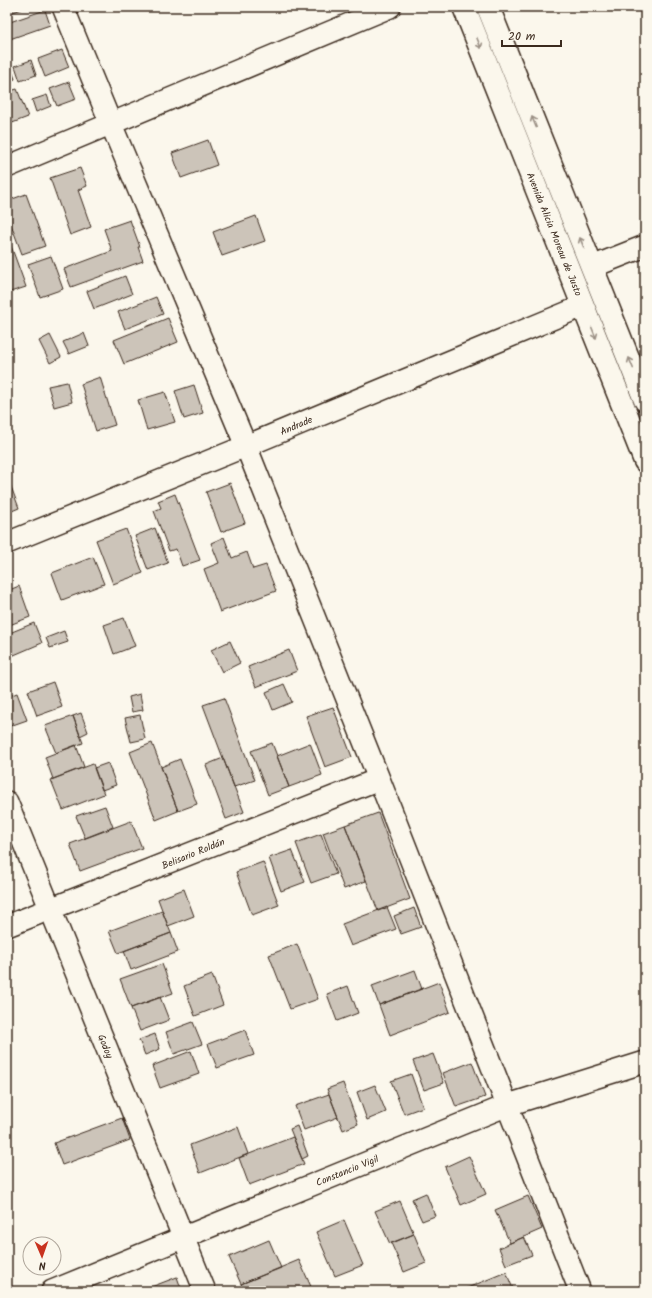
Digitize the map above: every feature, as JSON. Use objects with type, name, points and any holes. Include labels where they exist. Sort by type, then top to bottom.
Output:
[{"type":"main road","name":"Avenida Alicia Moreau de Justo","points":[[464,7],[645,461]]},
{"type":"main road","points":[[488,7],[645,400]]},
{"type":"street","points":[[63,7],[246,446],[508,1105],[580,1291]]},
{"type":"street","points":[[7,167],[390,7]]},
{"type":"street","points":[[592,267],[645,246]]},
{"type":"street","name":"Andrade","points":[[7,543],[246,446],[583,306]]},
{"type":"street","name":"Belisario Roldán","points":[[7,926],[379,779]]},
{"type":"street","name":"Godoy","points":[[7,802],[205,1291]]},
{"type":"street","name":"Constancio Vigil","points":[[52,1291],[508,1105],[645,1062]]},
{"type":"building","points":[[7,7],[21,7],[22,9],[7,14]]},
{"type":"building","points":[[45,10],[50,25],[7,40],[7,23]]},
{"type":"building","points":[[62,50],[69,67],[45,77],[38,59]]},
{"type":"building","points":[[7,60],[15,79],[7,82]]},
{"type":"building","points":[[31,60],[36,75],[20,81],[15,66]]},
{"type":"building","points":[[69,82],[76,99],[57,106],[50,89]]},
{"type":"building","points":[[17,89],[28,117],[7,125],[7,92]]},
{"type":"building","points":[[47,95],[51,106],[36,112],[32,100]]},
{"type":"building","points":[[208,140],[217,165],[181,178],[172,153]]},
{"type":"building","points":[[80,168],[87,186],[78,190],[91,227],[70,235],[50,178]]},
{"type":"building","points":[[26,194],[45,246],[22,254],[7,214],[7,201]]},
{"type":"building","points":[[256,216],[265,241],[222,256],[213,232]]},
{"type":"building","points":[[130,220],[140,247],[138,247],[143,261],[71,287],[64,269],[112,251],[104,229]]},
{"type":"building","points":[[7,235],[26,287],[7,293]]},
{"type":"building","points":[[51,256],[63,289],[40,297],[28,264]]},
{"type":"building","points":[[125,276],[132,294],[94,309],[87,291]]},
{"type":"building","points":[[156,297],[163,314],[125,329],[118,312]]},
{"type":"building","points":[[168,318],[178,342],[124,364],[114,340]]},
{"type":"building","points":[[84,333],[89,346],[69,354],[63,342]]},
{"type":"building","points":[[50,335],[61,357],[50,363],[39,341]]},
{"type":"building","points":[[100,377],[115,425],[96,431],[81,384]]},
{"type":"building","points":[[67,382],[72,402],[54,407],[48,386]]},
{"type":"building","points":[[194,385],[203,413],[184,419],[175,391]]},
{"type":"building","points":[[165,392],[175,422],[147,430],[138,400]]},
{"type":"building","points":[[7,476],[19,508],[7,513]]},
{"type":"building","points":[[230,483],[245,523],[221,532],[206,492]]},
{"type":"building","points":[[175,494],[200,560],[182,566],[176,549],[169,551],[154,511],[161,508],[158,501]]},
{"type":"building","points":[[155,528],[168,563],[148,570],[135,536]]},
{"type":"building","points":[[126,529],[143,573],[113,584],[96,540]]},
{"type":"building","points":[[224,537],[232,558],[247,552],[253,569],[266,565],[276,591],[220,612],[204,569],[219,563],[211,543]]},
{"type":"building","points":[[93,557],[104,584],[62,600],[52,573]]},
{"type":"building","points":[[19,586],[30,617],[7,626],[7,591]]},
{"type":"building","points":[[124,618],[135,646],[114,654],[104,625]]},
{"type":"building","points":[[34,623],[42,643],[7,658],[7,634]]},
{"type":"building","points":[[64,631],[68,642],[50,648],[46,638]]},
{"type":"building","points":[[230,641],[240,663],[222,672],[211,650]]},
{"type":"building","points":[[289,650],[297,671],[256,687],[248,667]]},
{"type":"building","points":[[53,682],[62,707],[37,716],[28,691]]},
{"type":"building","points":[[284,684],[292,702],[273,710],[266,692]]},
{"type":"building","points":[[17,693],[27,720],[7,727],[7,697]]},
{"type":"building","points":[[140,694],[143,710],[132,712],[129,697]]},
{"type":"building","points":[[224,698],[255,780],[234,787],[203,705]]},
{"type":"building","points":[[333,707],[352,757],[325,767],[306,716]]},
{"type":"building","points":[[81,713],[88,732],[80,736],[73,716]]},
{"type":"building","points":[[140,715],[145,739],[131,742],[125,718]]},
{"type":"building","points":[[73,716],[83,743],[56,753],[45,726]]},
{"type":"building","points":[[152,743],[178,811],[156,820],[130,752]]},
{"type":"building","points":[[272,743],[289,787],[268,795],[251,751]]},
{"type":"building","points":[[310,743],[322,775],[289,787],[277,756]]},
{"type":"building","points":[[76,745],[84,767],[53,779],[45,757]]},
{"type":"building","points":[[223,758],[244,812],[226,819],[206,765]]},
{"type":"building","points":[[180,759],[197,804],[178,811],[161,767]]},
{"type":"building","points":[[108,763],[116,785],[102,790],[94,768]]},
{"type":"building","points":[[93,764],[104,794],[63,810],[51,780]]},
{"type":"building","points":[[105,806],[113,827],[85,838],[76,816]]},
{"type":"building","points":[[378,813],[410,899],[378,911],[345,825]]},
{"type":"building","points":[[131,821],[142,848],[80,871],[70,844]]},
{"type":"building","points":[[345,825],[366,881],[344,889],[323,833]]},
{"type":"building","points":[[321,834],[336,874],[311,883],[296,843]]},
{"type":"building","points":[[292,850],[305,882],[281,891],[269,858]]},
{"type":"building","points":[[263,862],[279,905],[252,915],[236,872]]},
{"type":"building","points":[[184,889],[194,916],[168,926],[158,899]]},
{"type":"building","points":[[387,907],[396,929],[351,946],[342,924]]},
{"type":"building","points":[[414,908],[421,927],[401,934],[394,916]]},
{"type":"building","points":[[162,911],[171,933],[118,953],[109,931]]},
{"type":"building","points":[[171,933],[178,952],[131,970],[124,951]]},
{"type":"building","points":[[297,944],[318,999],[290,1009],[269,955]]},
{"type":"building","points":[[162,964],[173,993],[131,1008],[120,979]]},
{"type":"building","points":[[415,970],[422,989],[379,1005],[372,986]]},
{"type":"building","points":[[212,975],[223,1005],[195,1016],[184,986]]},
{"type":"building","points":[[439,982],[450,1012],[390,1035],[379,1005]]},
{"type":"building","points":[[348,986],[358,1013],[337,1021],[327,994]]},
{"type":"building","points":[[160,997],[169,1020],[140,1031],[131,1008]]},
{"type":"building","points":[[193,1022],[202,1044],[174,1054],[166,1032]]},
{"type":"building","points":[[245,1030],[254,1055],[217,1068],[208,1044]]},
{"type":"building","points":[[155,1034],[160,1049],[145,1055],[139,1040]]},
{"type":"building","points":[[191,1051],[199,1074],[160,1088],[152,1066]]},
{"type":"building","points":[[433,1054],[444,1083],[424,1090],[413,1061]]},
{"type":"building","points":[[472,1062],[485,1097],[456,1107],[443,1073]]},
{"type":"building","points":[[411,1074],[423,1107],[404,1114],[391,1081]]},
{"type":"building","points":[[343,1083],[358,1124],[343,1130],[327,1089]]},
{"type":"building","points":[[375,1085],[386,1112],[367,1120],[357,1092]]},
{"type":"building","points":[[329,1094],[338,1117],[304,1130],[295,1106]]},
{"type":"building","points":[[122,1118],[130,1140],[62,1165],[54,1143]]},
{"type":"building","points":[[297,1126],[308,1156],[302,1159],[290,1129]]},
{"type":"building","points":[[238,1127],[248,1154],[200,1173],[190,1145]]},
{"type":"building","points":[[293,1137],[304,1164],[249,1185],[239,1158]]},
{"type":"building","points":[[469,1156],[486,1194],[461,1205],[445,1167]]},
{"type":"building","points":[[426,1193],[435,1216],[422,1221],[412,1199]]},
{"type":"building","points":[[528,1196],[542,1229],[510,1243],[495,1210]]},
{"type":"building","points":[[400,1201],[414,1234],[390,1244],[375,1211]]},
{"type":"building","points":[[344,1220],[363,1265],[335,1276],[316,1232]]},
{"type":"building","points":[[414,1234],[426,1263],[404,1272],[391,1243]]},
{"type":"building","points":[[524,1237],[532,1255],[506,1265],[499,1248]]},
{"type":"building","points":[[269,1240],[281,1268],[241,1284],[229,1257]]},
{"type":"building","points":[[299,1260],[313,1291],[244,1291],[241,1284]]},
{"type":"building","points":[[506,1272],[514,1291],[460,1291]]},
{"type":"building","points":[[177,1277],[182,1291],[147,1291],[146,1289]]}]
